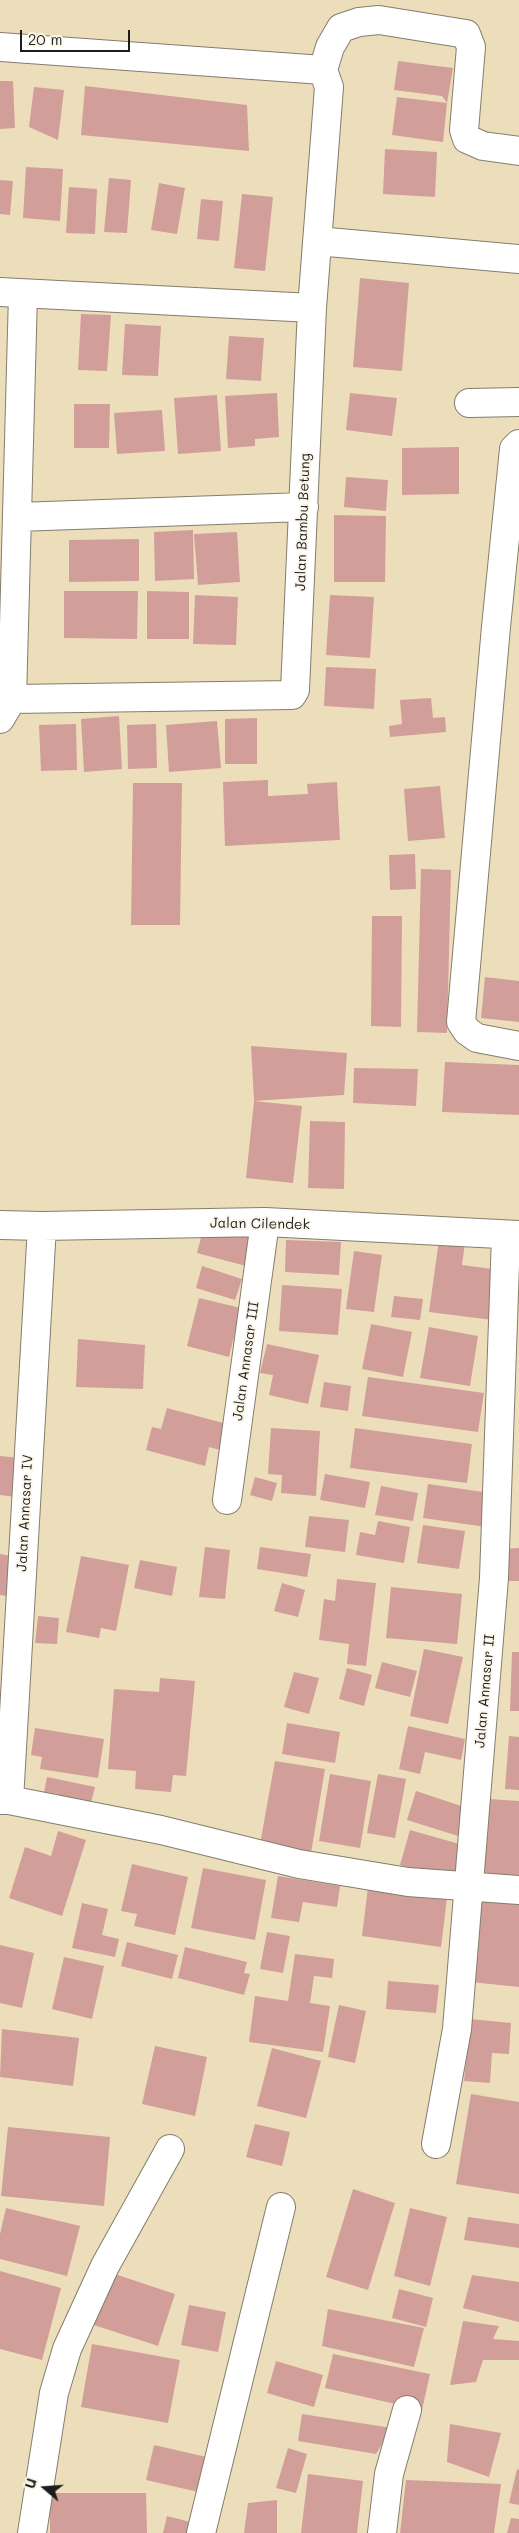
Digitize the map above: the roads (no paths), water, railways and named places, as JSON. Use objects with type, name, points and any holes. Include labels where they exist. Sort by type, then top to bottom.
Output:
[{"type":"street","points":[[0,47],[323,70],[330,47],[341,28],[360,22],[379,20],[466,34],[471,47],[464,130],[467,139],[483,146],[519,150]]},
{"type":"street","name":"Jalan Bambu Betung","points":[[6,709],[292,695],[297,684],[312,308],[329,88],[323,70]]},
{"type":"street","points":[[317,241],[519,259]]},
{"type":"street","points":[[6,709],[16,517],[12,293],[312,308]]},
{"type":"street","points":[[469,404],[519,402]]},
{"type":"street","points":[[519,444],[514,449],[498,608],[461,1022],[467,1031],[477,1038],[519,1046]]},
{"type":"street","points":[[16,517],[304,507]]},
{"type":"street","name":"Jalan Cilendek","points":[[0,1225],[265,1222],[512,1235]]},
{"type":"street","name":"Jalan Annasar III","points":[[227,1500],[265,1222]]},
{"type":"street","name":"Jalan Annasar IV","points":[[4,1800],[42,1226]]},
{"type":"street","name":"Jalan Annasar II","points":[[436,2144],[457,2029],[469,1887],[494,1578],[512,1235]]},
{"type":"street","points":[[4,1800],[161,1830],[299,1864],[408,1882],[519,1890]]},
{"type":"street","points":[[32,2533],[54,2393],[66,2349],[105,2266],[170,2149]]},
{"type":"street","points":[[201,2533],[282,2207]]},
{"type":"street","points":[[382,2533],[389,2474],[406,2410]]}]
